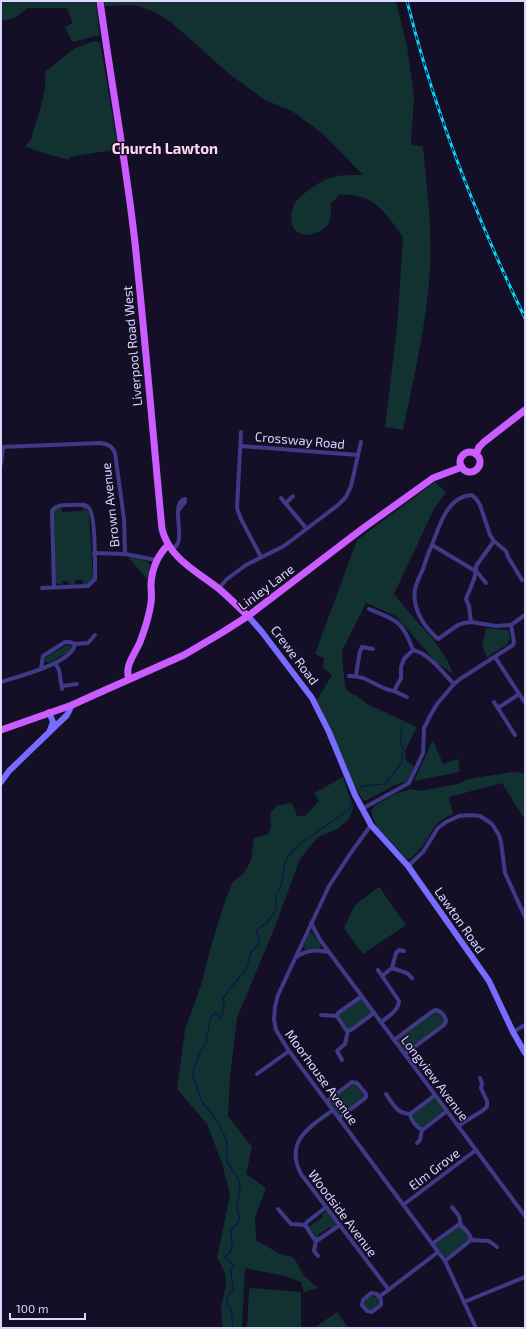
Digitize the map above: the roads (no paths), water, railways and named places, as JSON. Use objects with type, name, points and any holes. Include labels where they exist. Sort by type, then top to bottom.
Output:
[{"type":"main road","name":"Liverpool Road West","points":[[100,1],[111,86],[128,185],[136,251],[162,529],[164,537],[170,548]]},
{"type":"main road","points":[[476,454],[479,447],[484,442],[523,411]]},
{"type":"main road","points":[[470,452],[476,454],[480,459],[479,466],[478,468],[469,472],[462,467],[460,462],[464,454],[470,452]]},
{"type":"main road","name":"Linley Lane","points":[[1,730],[72,705],[184,655],[248,616],[362,529],[434,478],[462,467]]},
{"type":"main road","points":[[129,679],[127,674],[128,669],[140,643],[152,601],[152,576],[156,560],[170,548]]},
{"type":"main road","name":"Crewe Road","points":[[170,548],[183,562],[218,589],[248,616],[312,698],[329,732],[362,809]]},
{"type":"main road","points":[[1,782],[9,771],[49,731],[67,716],[72,705]]},
{"type":"main road","points":[[49,731],[53,722],[50,712]]},
{"type":"main road","name":"Lawton Road","points":[[362,809],[371,825],[408,866],[489,981],[512,1032],[525,1053]]},
{"type":"street","points":[[241,432],[237,508],[261,557]]},
{"type":"street","points":[[218,589],[234,573],[246,565],[284,546],[338,505],[346,497],[351,486],[361,442]]},
{"type":"street","name":"Brown Avenue","points":[[2,447],[100,443],[110,446],[114,453],[124,519],[125,554]]},
{"type":"street","name":"Crossway Road","points":[[241,446],[358,455]]},
{"type":"street","points":[[1,464],[2,447]]},
{"type":"street","points":[[286,503],[293,496]]},
{"type":"street","points":[[442,643],[424,625],[415,602],[415,591],[426,556],[445,514],[455,502],[465,496],[472,496],[477,500],[486,521],[487,531],[494,541],[506,551],[522,580]]},
{"type":"street","points":[[282,498],[306,528]]},
{"type":"street","points":[[42,588],[88,586],[95,579],[92,514],[88,506],[83,504],[58,506],[52,513],[54,587]]},
{"type":"street","points":[[170,548],[178,544],[180,538],[178,511]]},
{"type":"street","points":[[471,622],[469,606],[466,599],[477,572],[476,566],[494,541]]},
{"type":"street","points":[[432,545],[477,572],[486,583]]},
{"type":"street","points":[[94,554],[125,554],[156,560]]},
{"type":"street","points":[[369,609],[397,621],[403,628],[413,650]]},
{"type":"street","points":[[438,639],[458,625],[471,622],[496,626],[511,625],[525,616]]},
{"type":"street","points":[[362,809],[409,783],[423,753],[424,728],[437,704],[454,684],[513,645],[514,642],[511,625]]},
{"type":"street","points":[[41,669],[43,656],[65,642],[74,644],[88,643],[95,635]]},
{"type":"street","points":[[1,682],[55,663],[72,652],[74,644]]},
{"type":"street","points":[[356,675],[362,647],[373,649]]},
{"type":"street","points":[[413,650],[421,652],[426,656],[454,684]]},
{"type":"street","points":[[394,691],[401,678],[401,667],[404,659],[413,650]]},
{"type":"street","points":[[495,657],[525,703]]},
{"type":"street","points":[[55,663],[59,670],[62,687],[78,684]]},
{"type":"street","points":[[349,676],[356,675],[368,679],[386,690],[394,691],[407,697]]},
{"type":"street","points":[[498,708],[518,694]]},
{"type":"street","points":[[494,702],[515,735]]},
{"type":"street","points":[[408,866],[423,852],[438,828],[446,822],[459,816],[480,816],[492,824],[500,835],[507,880],[523,907],[525,916]]},
{"type":"street","name":"Moorhouse Avenue","points":[[371,825],[329,886],[311,923],[278,995],[274,1019],[276,1030],[289,1051],[445,1261],[476,1328]]},
{"type":"street","name":"Longview Avenue","points":[[311,923],[329,952],[524,1212]]},
{"type":"street","points":[[296,957],[304,952],[312,950],[329,952]]},
{"type":"street","points":[[382,976],[392,968],[396,953],[399,950],[404,951]]},
{"type":"street","points":[[392,968],[407,973],[412,978]]},
{"type":"street","points":[[378,970],[399,1001],[399,1006],[381,1022]]},
{"type":"street","points":[[337,1016],[338,1013],[362,996]]},
{"type":"street","points":[[394,1040],[433,1011],[440,1011],[445,1018],[446,1022],[444,1025],[405,1054]]},
{"type":"street","points":[[348,1031],[374,1013]]},
{"type":"street","points":[[321,1015],[337,1016]]},
{"type":"street","points":[[337,1016],[348,1031],[345,1044],[337,1051],[342,1060]]},
{"type":"street","points":[[512,1032],[525,1025]]},
{"type":"street","points":[[257,1074],[289,1051]]},
{"type":"street","points":[[458,1126],[482,1112],[487,1107],[487,1101],[481,1088],[482,1083],[480,1078]]},
{"type":"street","points":[[327,1102],[352,1082],[357,1083],[366,1094],[364,1099],[339,1118]]},
{"type":"street","points":[[386,1094],[398,1111],[403,1114],[410,1114],[435,1095]]},
{"type":"street","name":"Woodside Avenue","points":[[333,1110],[306,1130],[300,1139],[296,1155],[297,1162],[301,1174],[389,1290]]},
{"type":"street","points":[[417,1143],[420,1140],[422,1130],[447,1111]]},
{"type":"street","points":[[410,1114],[418,1128],[422,1130]]},
{"type":"street","name":"Elm Grove","points":[[403,1205],[476,1150]]},
{"type":"street","points":[[305,1225],[326,1207]]},
{"type":"street","points":[[452,1207],[459,1216],[461,1225],[471,1240]]},
{"type":"street","points":[[278,1209],[291,1224],[305,1225],[316,1240],[314,1251],[318,1256]]},
{"type":"street","points":[[316,1240],[340,1225]]},
{"type":"street","points":[[432,1244],[458,1225],[461,1225]]},
{"type":"street","points":[[445,1261],[471,1240],[489,1241],[496,1247]]},
{"type":"street","points":[[379,1297],[438,1252]]},
{"type":"street","points":[[464,1302],[525,1276]]},
{"type":"street","points":[[371,1293],[377,1294],[379,1297],[381,1300],[381,1306],[372,1312],[367,1311],[362,1305],[363,1300],[371,1293]]},
{"type":"waterway","points":[[360,789],[362,786],[385,784],[399,767],[402,761],[403,748],[400,742],[400,729],[404,728]]},
{"type":"waterway","points":[[233,1328],[231,1309],[226,1302],[230,1292],[233,1290],[231,1271],[233,1264],[225,1257],[232,1249],[231,1231],[240,1220],[237,1208],[240,1185],[239,1180],[227,1162],[227,1143],[224,1134],[217,1121],[201,1100],[192,1074],[198,1057],[206,1042],[212,1015],[216,1013],[221,1020],[224,1003],[223,999],[230,988],[246,970],[251,952],[259,943],[257,931],[260,927],[267,923],[276,909],[276,896],[282,883],[287,858],[298,845],[349,810],[352,803]]},
{"type":"railway","points":[[407,1],[443,123],[473,202],[525,318]]},
{"type":"district","name":"Church Lawton","points":[[165,149]]}]
